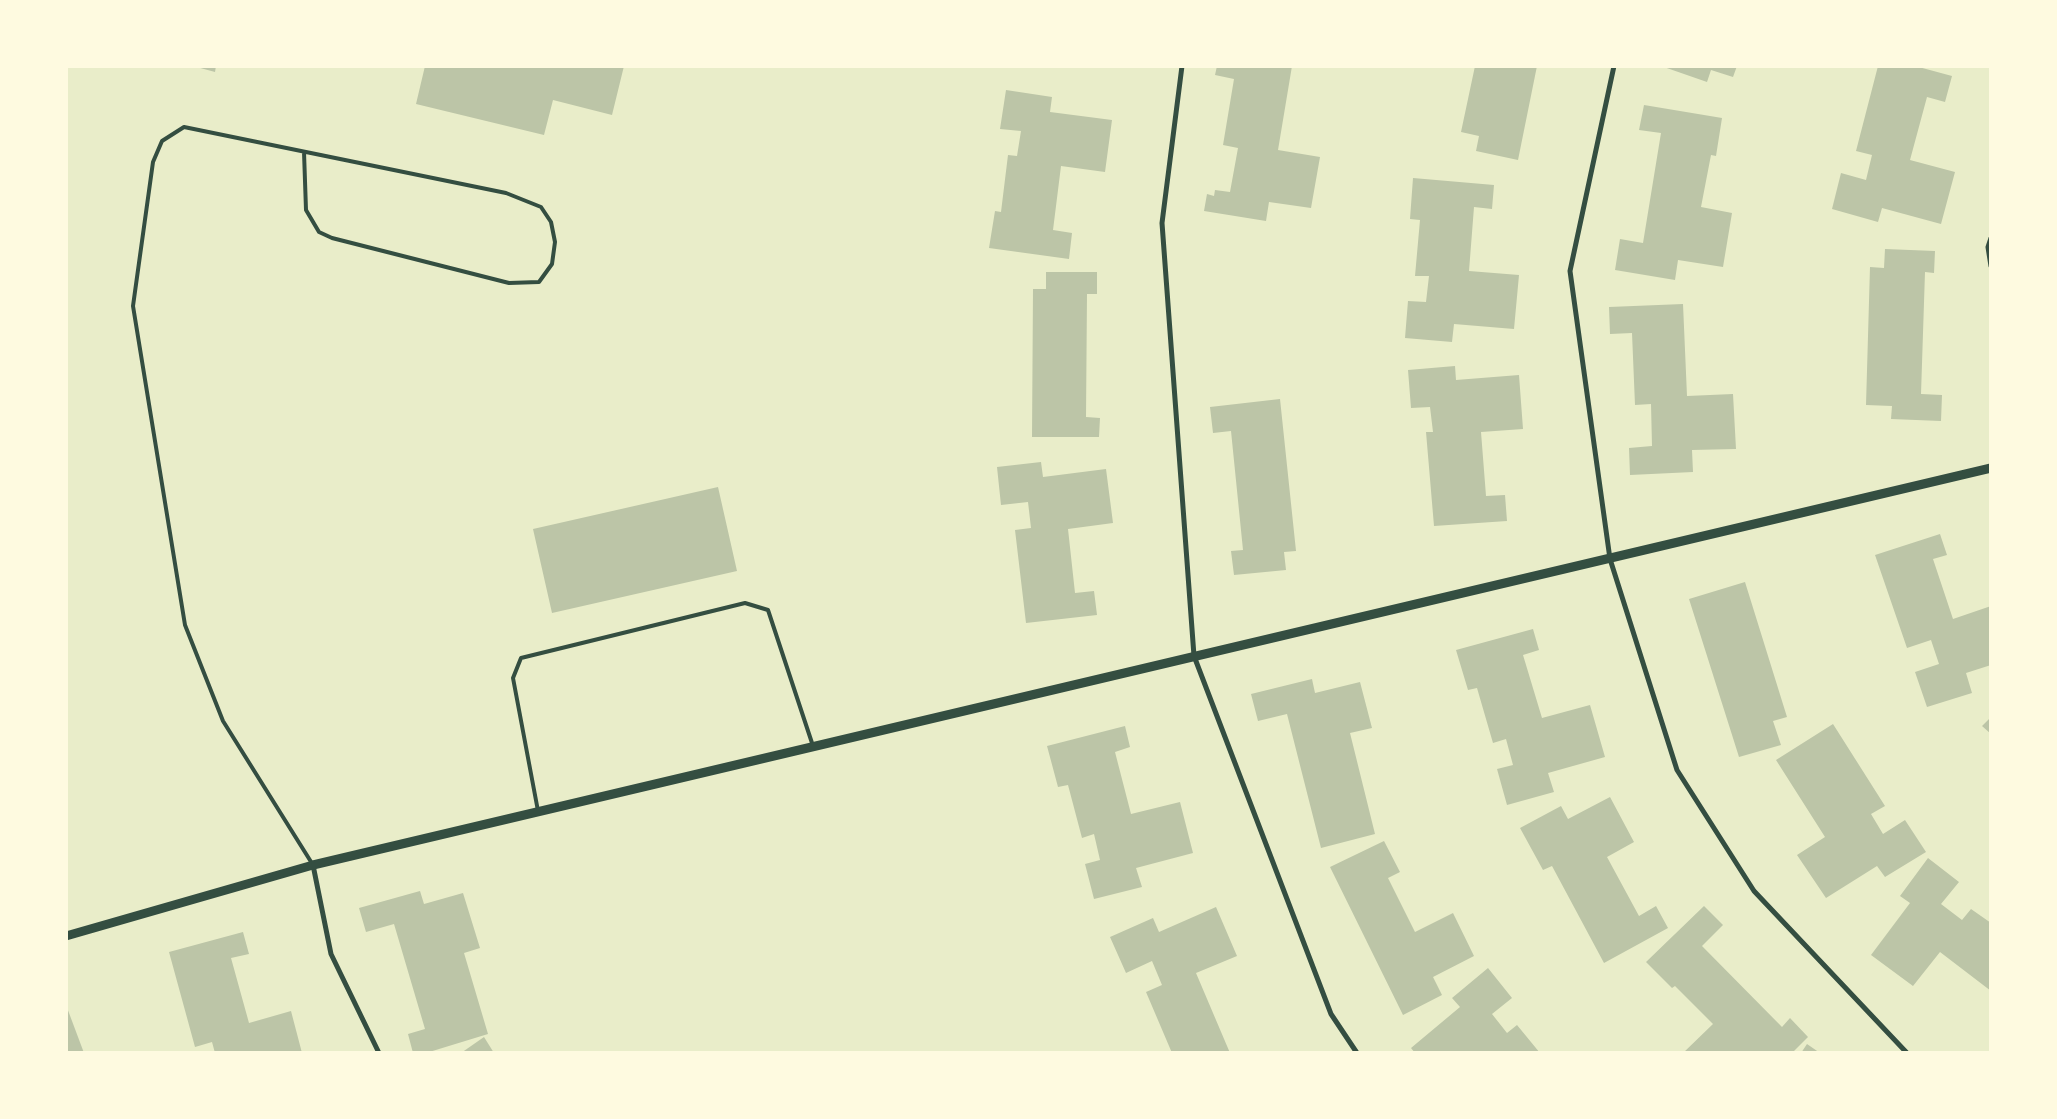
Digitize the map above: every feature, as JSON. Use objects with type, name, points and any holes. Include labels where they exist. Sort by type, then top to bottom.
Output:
[{"type":"street","points":[[1182,66],[1162,223],[1194,656],[1331,1014],[1357,1053]]},
{"type":"street","points":[[1614,66],[1570,271],[1610,559],[1677,770],[1754,891],[1907,1053]]},
{"type":"street","points":[[1991,238],[1988,247],[1991,266]]},
{"type":"street","points":[[66,936],[314,865],[1991,468]]},
{"type":"street","points":[[314,865],[331,954],[379,1053]]},
{"type":"lane","points":[[304,152],[306,210],[319,232],[332,238],[508,283],[539,282],[552,264],[555,242],[551,222],[540,207],[506,193],[184,127],[162,141],[153,162],[133,306],[185,625],[223,721],[314,865]]},
{"type":"lane","points":[[538,811],[513,678],[521,658],[745,602],[768,610],[813,746]]},
{"type":"building","points":[[193,66],[216,66],[215,72]]},
{"type":"building","points":[[425,66],[624,66],[612,115],[553,100],[544,135],[416,104]]},
{"type":"building","points":[[1217,66],[1292,66],[1278,150],[1320,157],[1311,208],[1269,202],[1266,221],[1204,211],[1207,194],[1214,196],[1215,190],[1230,192],[1238,148],[1223,145],[1234,79],[1215,75]]},
{"type":"building","points":[[1475,66],[1537,66],[1518,160],[1476,151],[1479,136],[1461,132]]},
{"type":"building","points":[[1661,66],[1737,66],[1733,77],[1711,70],[1707,82]]},
{"type":"building","points":[[1878,66],[1915,66],[1952,76],[1945,102],[1927,97],[1910,160],[1955,172],[1941,224],[1882,208],[1878,222],[1832,209],[1841,173],[1866,180],[1872,155],[1856,151]]},
{"type":"building","points":[[1006,90],[1052,97],[1050,112],[1112,120],[1105,172],[1061,166],[1053,230],[1072,233],[1069,259],[989,248],[995,211],[1001,212],[1008,155],[1017,156],[1021,131],[1000,129]]},
{"type":"building","points":[[1644,105],[1722,118],[1716,156],[1711,155],[1701,207],[1732,213],[1723,267],[1678,260],[1675,280],[1615,270],[1620,239],[1643,243],[1661,133],[1639,130]]},
{"type":"building","points":[[1413,178],[1494,185],[1492,209],[1474,207],[1469,271],[1519,275],[1514,329],[1454,324],[1452,342],[1405,338],[1408,301],[1426,302],[1429,276],[1415,276],[1420,220],[1410,219]]},
{"type":"building","points":[[1885,249],[1935,251],[1934,273],[1925,272],[1921,394],[1942,395],[1941,421],[1891,419],[1892,406],[1866,405],[1870,267],[1884,268]]},
{"type":"building","points":[[1046,272],[1097,272],[1097,294],[1087,294],[1086,417],[1100,418],[1099,437],[1032,437],[1033,289],[1046,289]]},
{"type":"building","points":[[1683,304],[1687,396],[1733,394],[1736,449],[1692,450],[1693,472],[1630,475],[1629,448],[1652,446],[1651,404],[1635,405],[1632,333],[1610,334],[1609,307]]},
{"type":"building","points":[[1455,366],[1456,380],[1519,375],[1523,429],[1481,432],[1486,496],[1505,495],[1507,521],[1434,526],[1426,432],[1433,432],[1430,407],[1411,408],[1408,370]]},
{"type":"building","points":[[1280,399],[1296,551],[1284,552],[1286,570],[1234,575],[1231,551],[1243,550],[1231,431],[1213,433],[1210,407]]},
{"type":"building","points":[[1041,462],[1043,477],[1106,469],[1113,523],[1068,529],[1075,593],[1094,591],[1097,615],[1026,623],[1015,530],[1031,528],[1028,502],[1001,505],[997,467]]},
{"type":"building","points":[[718,487],[737,571],[552,613],[533,529]]},
{"type":"building","points":[[1940,534],[1947,555],[1933,559],[1953,619],[1991,606],[1991,665],[1966,673],[1972,693],[1927,707],[1915,672],[1939,664],[1931,640],[1907,648],[1875,555]]},
{"type":"building","points":[[1745,582],[1787,717],[1773,721],[1781,745],[1739,757],[1689,599]]},
{"type":"building","points":[[1533,629],[1539,650],[1523,655],[1542,718],[1590,705],[1605,757],[1548,773],[1554,792],[1507,805],[1497,769],[1513,765],[1506,739],[1493,743],[1477,688],[1468,690],[1456,650]]},
{"type":"building","points":[[1312,679],[1315,693],[1360,682],[1372,728],[1350,733],[1375,834],[1321,848],[1287,714],[1258,721],[1251,694]]},
{"type":"building","points":[[1991,717],[1991,734],[1982,726]]},
{"type":"building","points":[[1833,724],[1885,806],[1871,814],[1883,834],[1905,820],[1926,852],[1885,877],[1877,866],[1826,898],[1797,855],[1825,837],[1776,760]]},
{"type":"building","points":[[1125,726],[1130,747],[1115,752],[1131,814],[1180,802],[1193,853],[1136,868],[1142,887],[1094,899],[1085,864],[1100,860],[1094,834],[1082,838],[1068,785],[1058,787],[1047,746]]},
{"type":"building","points":[[1610,797],[1634,842],[1607,857],[1639,916],[1656,906],[1668,928],[1604,963],[1552,866],[1543,870],[1520,828],[1561,806],[1568,819]]},
{"type":"building","points":[[1384,841],[1400,872],[1388,878],[1415,932],[1453,913],[1474,956],[1433,977],[1442,995],[1403,1015],[1330,867]]},
{"type":"building","points":[[1928,858],[1959,882],[1941,904],[1962,920],[1971,909],[1991,923],[1991,991],[1940,952],[1913,986],[1871,955],[1910,903],[1900,896]]},
{"type":"building","points":[[420,891],[424,904],[463,893],[480,948],[464,953],[488,1034],[426,1053],[413,1053],[408,1034],[425,1029],[394,924],[366,932],[359,908]]},
{"type":"building","points":[[1704,906],[1723,925],[1702,946],[1782,1027],[1790,1018],[1808,1037],[1792,1053],[1683,1053],[1713,1024],[1675,986],[1672,988],[1646,962]]},
{"type":"building","points":[[1216,907],[1237,956],[1196,973],[1230,1053],[1172,1053],[1146,992],[1162,985],[1152,961],[1126,973],[1110,937],[1153,918],[1159,932]]},
{"type":"building","points":[[243,932],[249,954],[231,958],[249,1023],[291,1011],[302,1053],[215,1053],[212,1042],[195,1047],[169,952]]},
{"type":"building","points":[[1488,968],[1512,998],[1492,1014],[1507,1033],[1517,1025],[1540,1053],[1415,1053],[1411,1048],[1460,1007],[1452,998]]},
{"type":"building","points":[[66,1005],[84,1053],[66,1053]]},
{"type":"building","points":[[484,1037],[494,1053],[461,1053]]},
{"type":"building","points":[[1807,1044],[1820,1053],[1801,1053]]}]
